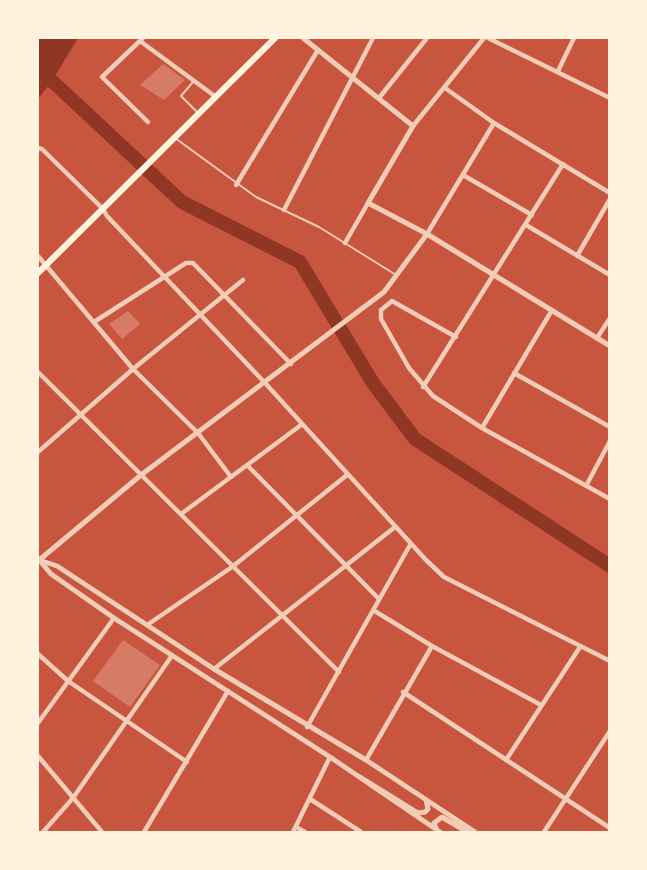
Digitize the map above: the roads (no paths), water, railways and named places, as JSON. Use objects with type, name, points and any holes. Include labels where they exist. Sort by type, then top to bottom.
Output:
[{"type":"main road","points":[[38,273],[275,38]]},
{"type":"street","points":[[303,38],[355,77],[413,126]]},
{"type":"street","points":[[284,210],[355,77],[373,38]]},
{"type":"street","points":[[380,98],[427,38]]},
{"type":"street","points":[[345,243],[413,126],[486,38],[558,71],[609,98]]},
{"type":"street","points":[[558,71],[574,38]]},
{"type":"street","points":[[148,122],[102,77],[141,39],[216,97]]},
{"type":"street","points":[[236,185],[318,50]]},
{"type":"street","points":[[445,88],[494,123],[609,193]]},
{"type":"street","points":[[38,560],[141,475],[266,384],[384,292],[399,276],[494,123]]},
{"type":"street","points":[[40,148],[103,209],[266,384],[410,545],[444,577],[609,661]]},
{"type":"street","points":[[423,387],[563,164]]},
{"type":"street","points":[[463,175],[532,215]]},
{"type":"street","points":[[577,256],[609,199]]},
{"type":"street","points":[[368,203],[426,234],[609,346]]},
{"type":"street","points":[[525,225],[609,275]]},
{"type":"street","points":[[38,256],[132,369],[198,433],[231,477]]},
{"type":"street","points":[[94,322],[186,263],[196,266],[291,364]]},
{"type":"street","points":[[38,452],[132,369],[243,280]]},
{"type":"street","points":[[456,337],[392,301],[381,310],[381,319],[409,368],[423,387],[482,428],[609,499]]},
{"type":"street","points":[[482,428],[552,310]]},
{"type":"street","points":[[597,338],[609,318]]},
{"type":"street","points":[[38,372],[339,672]]},
{"type":"street","points":[[514,373],[609,427]]},
{"type":"street","points":[[181,514],[302,425]]},
{"type":"street","points":[[586,486],[609,441]]},
{"type":"street","points":[[248,466],[378,598]]},
{"type":"street","points":[[147,625],[232,567],[347,475]]},
{"type":"street","points":[[214,669],[395,527]]},
{"type":"street","points":[[307,727],[410,545]]},
{"type":"street","points":[[38,560],[51,574],[171,657],[330,757],[439,832]]},
{"type":"street","points":[[38,560],[57,566],[214,669],[307,727],[366,760],[475,832]]},
{"type":"street","points":[[373,610],[432,646],[541,705]]},
{"type":"street","points":[[38,723],[114,618]]},
{"type":"street","points":[[366,760],[403,692],[432,646]]},
{"type":"street","points":[[506,760],[580,646]]},
{"type":"street","points":[[38,654],[68,681],[126,723],[187,762]]},
{"type":"street","points":[[43,832],[73,798],[171,657]]},
{"type":"street","points":[[144,832],[228,691]]},
{"type":"street","points":[[403,692],[609,828]]},
{"type":"street","points":[[544,832],[609,730]]},
{"type":"street","points":[[38,756],[102,832]]},
{"type":"street","points":[[293,832],[330,757]]},
{"type":"street","points":[[348,771],[367,780],[418,813],[425,812],[428,808],[426,800]]},
{"type":"street","points":[[310,800],[361,832]]},
{"type":"street","points":[[439,832],[434,823],[442,817],[467,832]]},
{"type":"street","points":[[296,827],[305,832]]},
{"type":"lane","points":[[194,81],[181,96],[199,114]]},
{"type":"lane","points":[[173,140],[236,185],[345,243],[399,276]]},
{"type":"waterway","points":[[38,75],[52,81],[182,202],[300,262],[373,383],[415,439],[610,566]]}]
